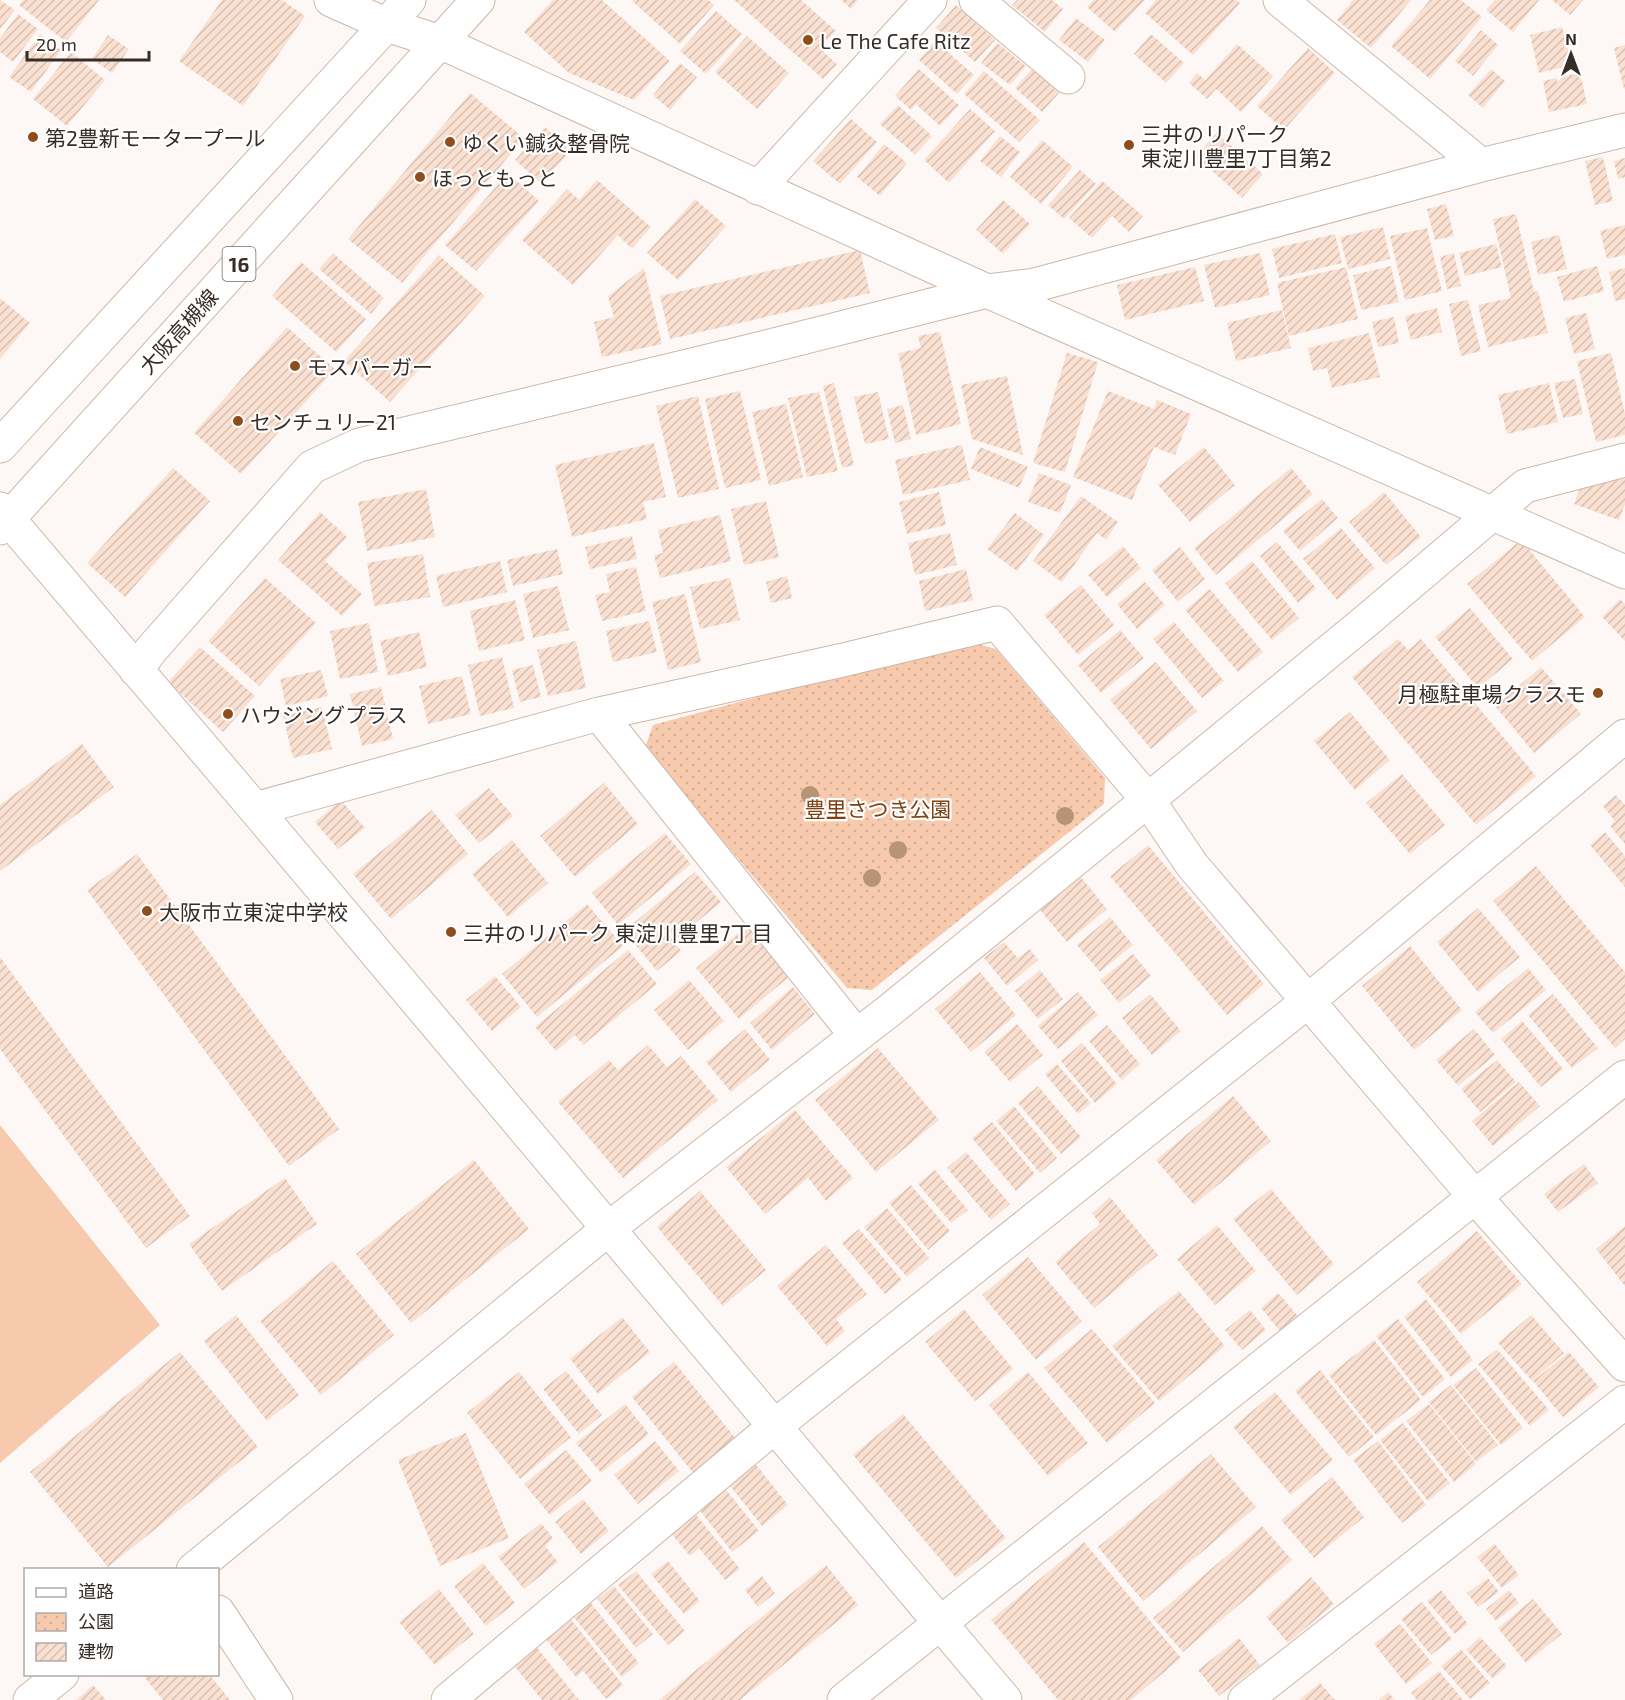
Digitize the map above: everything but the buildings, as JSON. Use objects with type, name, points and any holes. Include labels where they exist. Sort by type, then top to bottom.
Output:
[{"type":"street","points":[[331,0],[387,25],[440,42],[987,291],[1625,572]]},
{"type":"street","name":"16","points":[[0,446],[409,0]]},
{"type":"street","name":"大阪高槻線","points":[[3,519],[478,0]]},
{"type":"street","points":[[758,188],[930,0]]},
{"type":"street","points":[[976,0],[1068,77]]},
{"type":"street","points":[[1280,0],[1481,165]]},
{"type":"street","points":[[136,669],[158,641],[312,467],[359,445],[742,353],[987,291],[1035,285],[1481,165],[1625,130]]},
{"type":"street","points":[[194,1568],[608,1229],[890,1010],[1357,629],[1525,486],[1625,460]]},
{"type":"street","points":[[3,519],[136,669],[255,809],[1005,1700]]},
{"type":"street","points":[[255,809],[600,714],[997,623],[1148,800],[1192,865],[1476,1198],[1625,1365]]},
{"type":"street","points":[[600,714],[855,1035]]},
{"type":"street","points":[[448,1700],[775,1426],[1308,1000],[1625,736]]},
{"type":"street","points":[[844,1700],[1625,1077]]},
{"type":"street","points":[[1245,1700],[1625,1402]]},
{"type":"street","points":[[219,1614],[276,1700]]},
{"type":"street","points":[[30,1700],[60,1676]]},
{"type":"green space","name":"豊里さつき公園","points":[[967,641],[996,649],[1105,778],[1104,804],[872,990],[847,988],[645,748],[653,725]]},
{"type":"green space","points":[[0,1125],[160,1325],[0,1463]]},
{"type":"place","name":"Le The Cafe Ritz","points":[[808,40]]},
{"type":"place","name":"第2豊新モータープール","points":[[33,137]]},
{"type":"place","name":"ゆくい鍼灸整骨院","points":[[450,142]]},
{"type":"place","name":"三井のリパーク 東淀川豊里7丁目第2","points":[[1129,145]]},
{"type":"place","name":"ほっともっと","points":[[420,177]]},
{"type":"place","name":"モスバーガー","points":[[295,366]]},
{"type":"place","name":"センチュリー21","points":[[238,421]]},
{"type":"place","name":"月極駐車場クラスモ","points":[[1598,693]]},
{"type":"place","name":"ハウジングプラス","points":[[228,714]]},
{"type":"place","name":"大阪市立東淀中学校","points":[[147,911]]},
{"type":"place","name":"三井のリパーク 東淀川豊里7丁目","points":[[451,932]]}]
